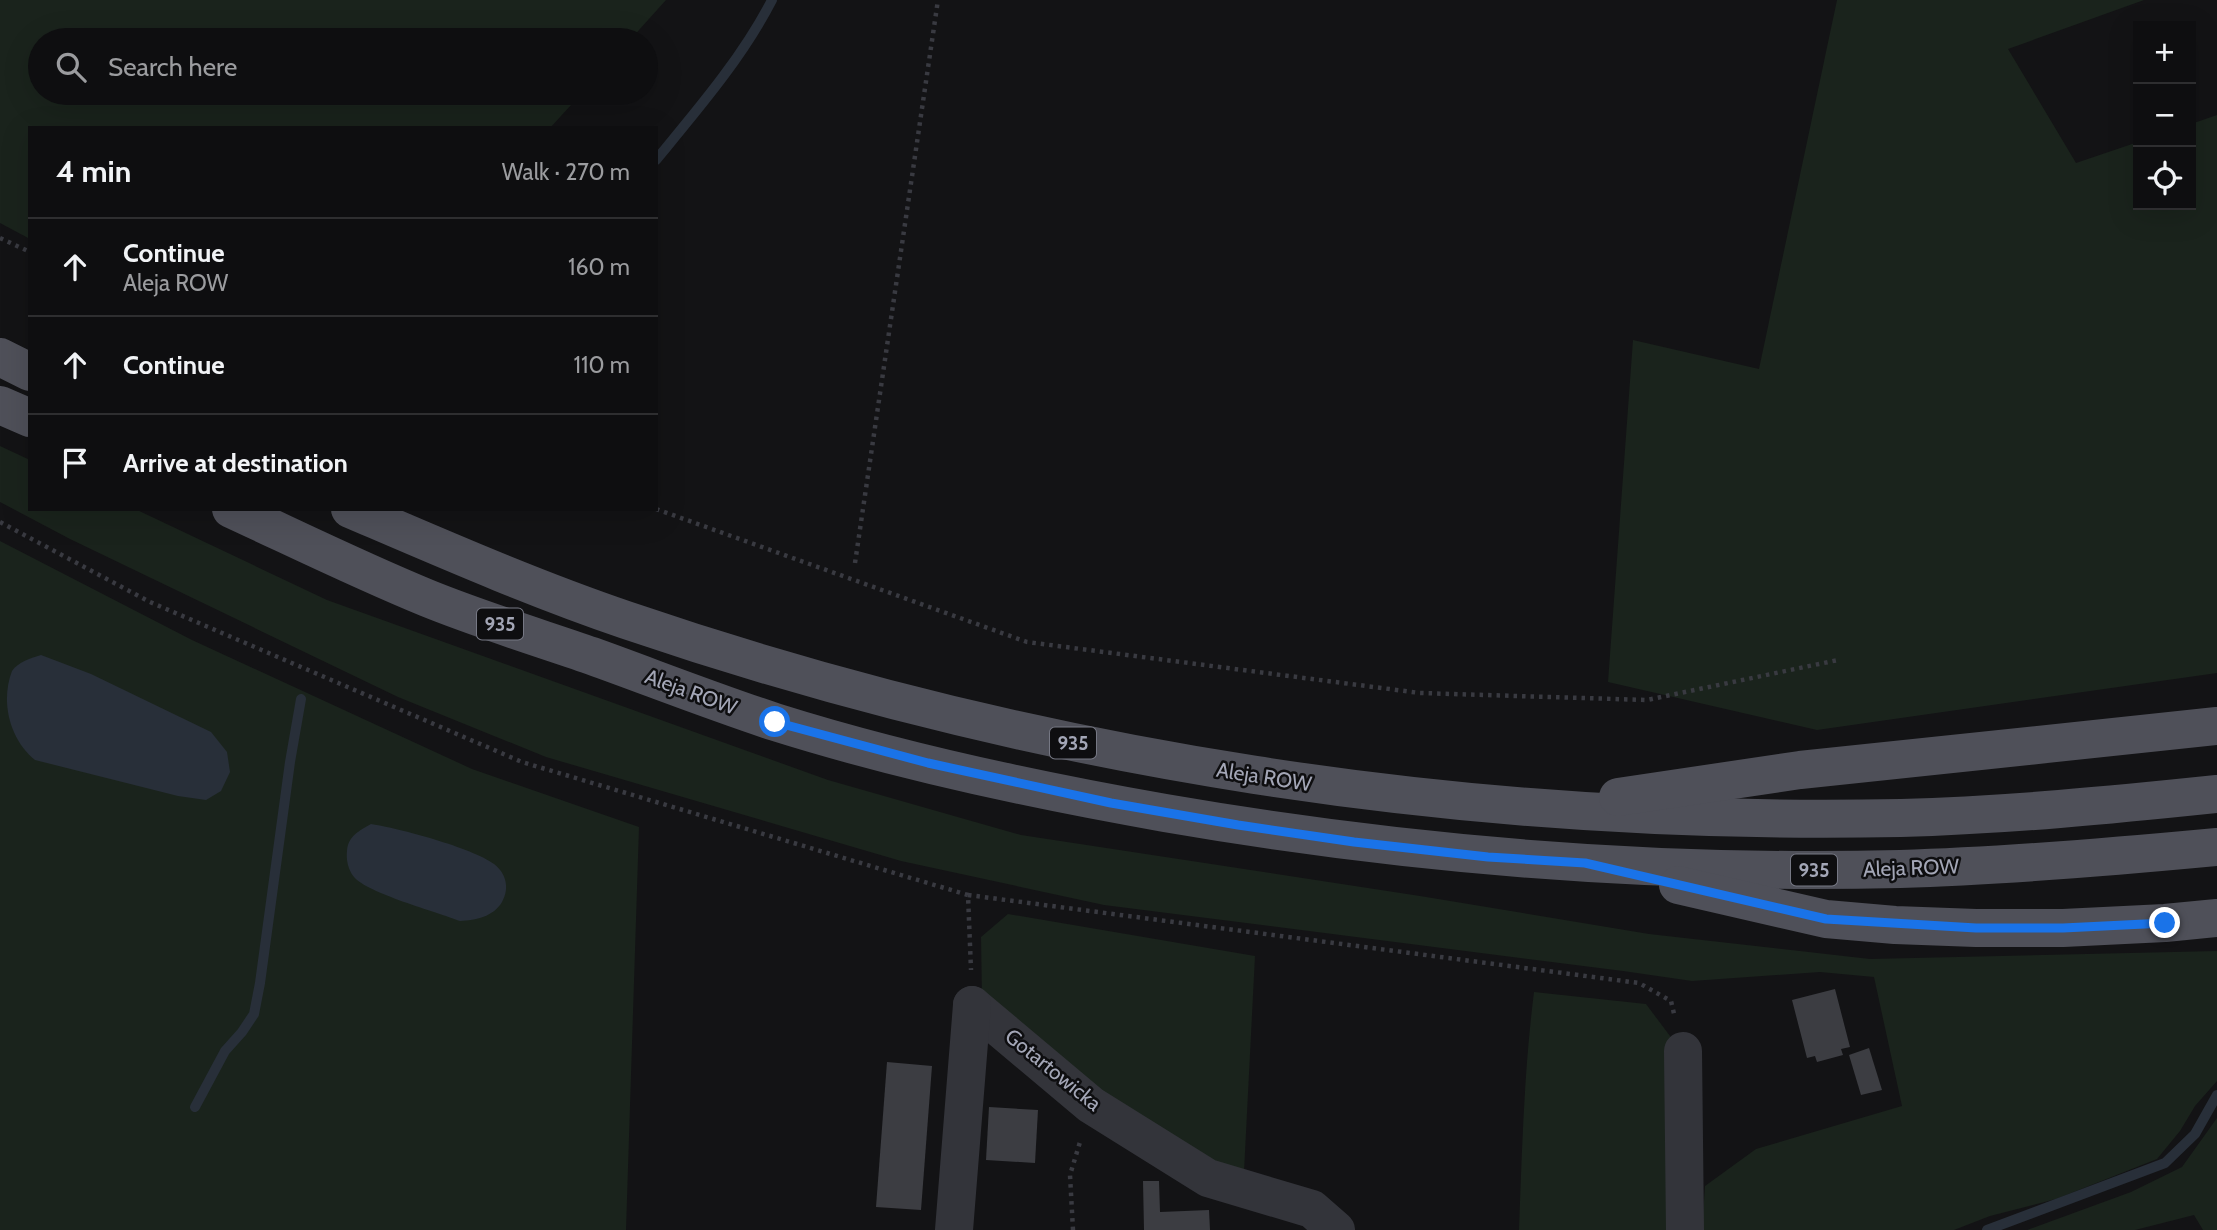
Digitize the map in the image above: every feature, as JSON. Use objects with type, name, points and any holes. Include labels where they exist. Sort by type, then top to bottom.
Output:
[{"type":"main road","points":[[0,357],[28,371]]},
{"type":"main road","points":[[0,405],[28,417]]},
{"type":"main road","name":"Aleja ROW","points":[[235,511],[428,598],[775,722],[1048,791],[1238,825],[1419,850],[1585,863],[1723,869],[1904,869],[2043,862],[2217,847]]},
{"type":"main road","name":"Aleja ROW","points":[[355,511],[467,559],[621,618],[798,674],[923,708],[1046,737],[1229,772],[1414,797],[1538,808],[1709,817],[1906,818],[2039,811],[2217,794]]},
{"type":"main road","points":[[1538,808],[1800,770],[2217,726]]},
{"type":"main road","points":[[1585,863],[1826,919],[1976,928],[2063,928],[2217,918]]},
{"type":"street","name":"Gotartowicka","points":[[972,1005],[1091,1105],[1208,1178],[1312,1209],[1336,1230]]},
{"type":"street","name":"Gotartowicka","points":[[954,1230],[972,1005]]},
{"type":"street","points":[[1683,1051],[1685,1230]]},
{"type":"path","points":[[855,563],[938,0]]},
{"type":"path","points":[[0,238],[28,251]]},
{"type":"path","points":[[658,510],[1027,642],[1407,691],[1647,700],[1838,660]]},
{"type":"path","points":[[0,522],[150,603],[522,762],[968,895],[1639,983],[1671,1001],[1683,1051]]},
{"type":"path","points":[[968,895],[972,1005]]},
{"type":"path","points":[[1073,1230],[1070,1175],[1091,1105]]},
{"type":"shaded area","points":[[0,0],[666,0],[641,28],[28,28],[28,105],[571,105],[552,126],[28,126],[28,238],[0,223]]},
{"type":"shaded area","points":[[1837,0],[2144,0],[2008,49],[2076,163],[2133,144],[2133,210],[2196,210],[2196,122],[2217,115],[2217,673],[1817,730],[1608,682],[1633,340],[1759,369]]},
{"type":"shaded area","points":[[0,446],[28,459],[28,511],[139,511],[327,600],[828,780],[1021,835],[1649,934],[1870,959],[2217,951],[2217,1081],[2195,1106],[2180,1131],[2157,1159],[2056,1199],[1990,1216],[1954,1230],[1702,1230],[1705,1186],[1756,1149],[1902,1106],[1874,977],[1820,972],[1692,981],[1104,905],[901,861],[546,757],[398,697],[70,539],[0,502]]},
{"type":"shaded area","points":[[0,541],[192,640],[472,769],[639,827],[626,1230],[0,1230]]},
{"type":"shaded area","points":[[41,655],[91,674],[211,732],[227,752],[230,772],[221,791],[206,800],[178,796],[35,760],[26,752],[14,731],[7,708],[7,695],[12,671],[25,661]]},
{"type":"shaded area","points":[[371,824],[435,840],[484,858],[494,864],[504,876],[506,891],[502,902],[489,914],[478,919],[460,921],[387,896],[361,883],[349,868],[348,846],[355,834]]},
{"type":"shaded area","points":[[1008,914],[1255,956],[1244,1172],[1218,1169],[1096,1087],[982,999],[981,937]]},
{"type":"shaded area","points":[[1534,992],[1646,1004],[1673,1040],[1677,1230],[1519,1230],[1522,1140]]},
{"type":"shaded area","points":[[2217,1118],[2217,1230],[2203,1230],[2194,1215],[2135,1230],[2027,1230],[2131,1192],[2182,1167]]},
{"type":"building","points":[[1835,989],[1850,1047],[1841,1049],[1843,1055],[1817,1062],[1815,1056],[1807,1058],[1792,1000]]},
{"type":"building","points":[[1869,1048],[1882,1090],[1861,1095],[1849,1055]]},
{"type":"building","points":[[887,1062],[932,1066],[921,1210],[876,1207]]},
{"type":"building","points":[[989,1107],[1038,1110],[1035,1163],[986,1160]]},
{"type":"building","points":[[1143,1181],[1159,1181],[1160,1212],[1209,1210],[1210,1230],[1144,1230]]},
{"type":"waterway","points":[[658,158],[733,63],[772,0]]},
{"type":"waterway","points":[[195,1107],[225,1051],[254,1014],[301,699]]},
{"type":"waterway","points":[[1987,1230],[2165,1163],[2195,1134],[2217,1095]]},
{"type":"route","points":[[775,722],[928,763],[1111,803],[1354,842],[1488,857],[1585,863],[1826,919],[1976,928],[2063,928],[2165,923]]}]
